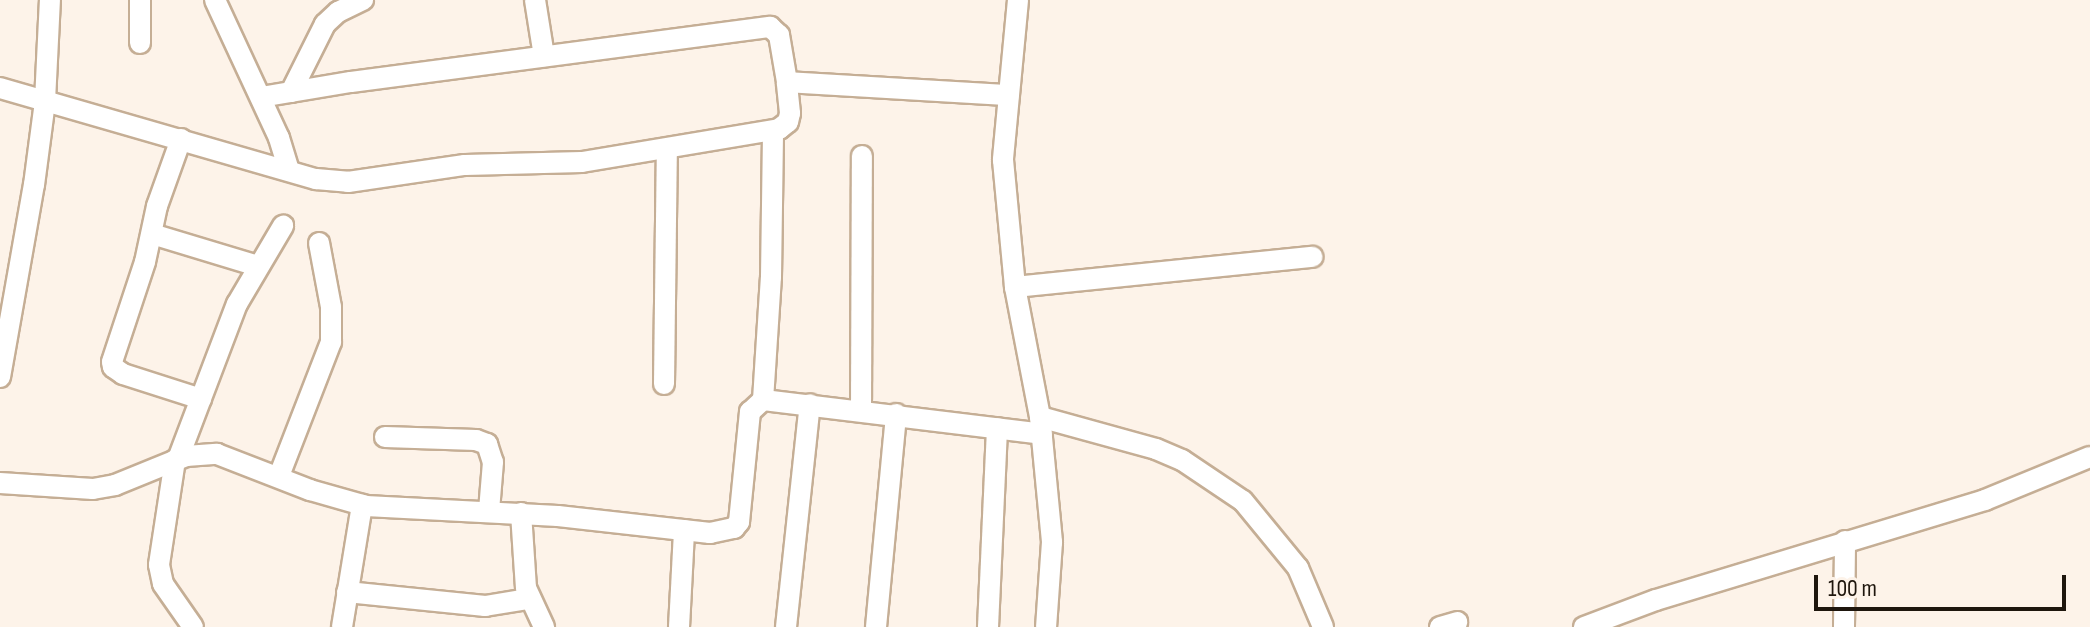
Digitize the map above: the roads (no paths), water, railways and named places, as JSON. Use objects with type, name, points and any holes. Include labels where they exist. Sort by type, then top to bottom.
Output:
[{"type":"street","points":[[0,377],[34,185],[45,101],[50,0]]},
{"type":"street","points":[[140,0],[140,43]]},
{"type":"street","points":[[215,0],[261,97],[289,171]]},
{"type":"street","points":[[291,92],[325,24],[338,12],[363,0]]},
{"type":"street","points":[[535,0],[544,56]]},
{"type":"street","points":[[1018,0],[1003,160],[1015,287],[1041,426],[1052,542],[1046,627]]},
{"type":"street","points":[[0,88],[316,179],[348,182],[437,168],[582,162],[773,131],[788,122],[787,82],[779,35],[770,27],[261,97]]},
{"type":"street","points":[[787,82],[1009,95]]},
{"type":"street","points":[[0,483],[93,489],[125,482],[200,453],[217,454],[310,490],[362,505],[521,513],[724,532],[739,522],[750,412],[763,400],[771,277],[773,131]]},
{"type":"street","points":[[181,139],[157,206],[152,234],[113,367],[201,399]]},
{"type":"street","points":[[664,384],[667,149]]},
{"type":"street","points":[[861,411],[862,156]]},
{"type":"street","points":[[193,627],[163,584],[159,565],[177,460],[231,317],[283,226]]},
{"type":"street","points":[[152,234],[258,266]]},
{"type":"street","points":[[279,476],[331,342],[331,307],[319,243]]},
{"type":"street","points":[[1015,287],[1312,257]]},
{"type":"street","points":[[763,400],[997,428],[1041,426],[1156,449],[1182,460],[1235,495],[1298,568],[1323,627]]},
{"type":"street","points":[[786,627],[810,404]]},
{"type":"street","points":[[876,627],[896,414]]},
{"type":"street","points":[[988,627],[997,428]]},
{"type":"street","points":[[385,437],[476,440],[487,444],[493,462],[489,511]]},
{"type":"street","points":[[1584,627],[1656,600],[1985,500],[2090,457]]},
{"type":"street","points":[[342,627],[362,505]]},
{"type":"street","points":[[521,513],[528,599],[544,627]]},
{"type":"street","points":[[679,627],[684,530]]},
{"type":"street","points":[[1844,627],[1845,541]]},
{"type":"street","points":[[347,592],[485,606],[528,599]]}]
